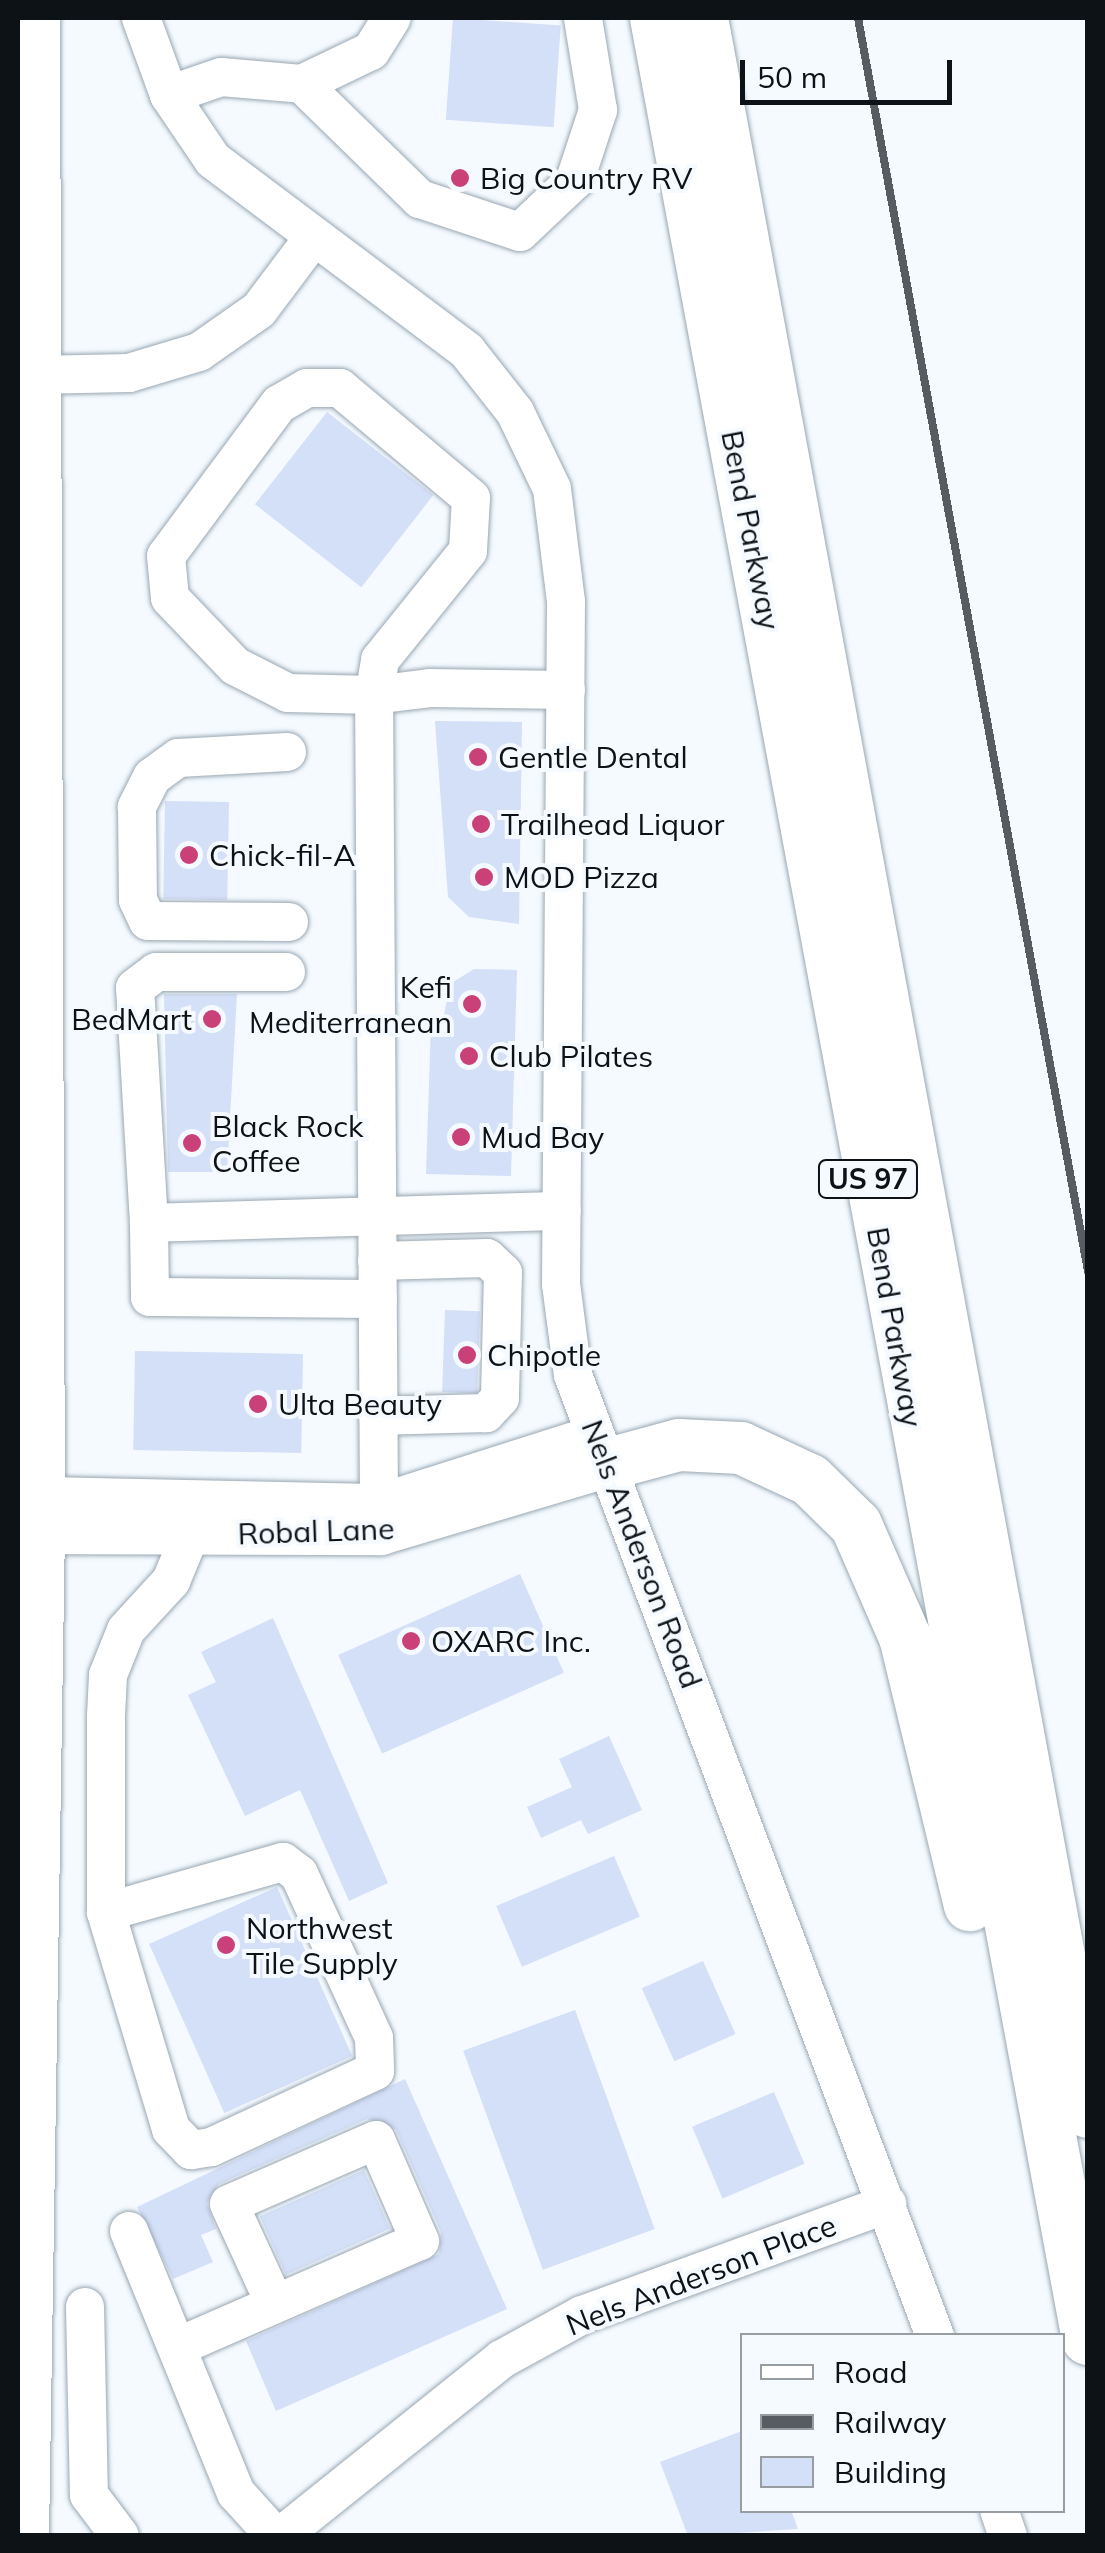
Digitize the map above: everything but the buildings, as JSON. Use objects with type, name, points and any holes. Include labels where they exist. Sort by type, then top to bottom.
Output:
[{"type":"highway","name":"Bend Parkway","points":[[656,18],[1088,2339]]},
{"type":"highway","name":"Bend Parkway","points":[[702,18],[1088,2112]]},
{"type":"highway","points":[[600,1450],[679,1445],[742,1448],[823,1491],[877,1560],[906,1638],[1017,2104],[1074,2264]]},
{"type":"main road","points":[[26,2536],[36,18]]},
{"type":"main road","name":"Robal Lane","points":[[30,1513],[191,1534],[408,1528],[600,1450]]},
{"type":"street","name":"Nels Anderson Road","points":[[141,18],[169,95],[213,160],[468,351],[538,453],[563,534],[563,1326],[600,1450],[934,2333]]},
{"type":"street","points":[[169,95],[221,77],[302,84],[371,51],[392,18]]},
{"type":"street","points":[[302,84],[420,200],[520,232],[575,180],[598,110],[583,18]]},
{"type":"street","points":[[35,375],[128,373],[199,352],[259,310],[313,238]]},
{"type":"street","points":[[379,1503],[374,694],[380,660],[468,551],[471,498],[340,388],[307,388],[279,404],[192,511],[166,556],[170,598],[235,666],[288,693],[374,694],[566,690]]},
{"type":"street","points":[[287,752],[178,758],[152,777],[136,807],[138,900],[148,921],[289,922]]},
{"type":"street","points":[[286,972],[156,972],[135,988],[150,1298],[378,1299]]},
{"type":"street","points":[[149,1223],[562,1210]]},
{"type":"street","points":[[378,1260],[487,1258],[503,1273],[500,1398],[486,1413],[378,1416]]},
{"type":"street","name":"Robal Lane","points":[[30,1513],[379,1503],[600,1450]]},
{"type":"street","points":[[106,1912],[284,1862],[299,1874],[374,2038],[374,2071],[211,2147],[180,2146],[106,1912],[108,1674],[126,1630],[171,1581],[191,1534]]},
{"type":"street","points":[[176,2347],[275,2304],[420,2240],[376,2140],[229,2204],[275,2304]]},
{"type":"street","name":"Nels Anderson Place","points":[[278,2536],[502,2359],[550,2332],[887,2204]]},
{"type":"street","points":[[129,2231],[236,2492],[278,2536]]},
{"type":"street","points":[[85,2307],[89,2495],[120,2536]]},
{"type":"railway","points":[[858,18],[1088,1271]]},
{"type":"place","name":"Big Country RV","points":[[460,178]]},
{"type":"place","name":"Gentle Dental","points":[[478,757]]},
{"type":"place","name":"Trailhead Liquor","points":[[481,824]]},
{"type":"place","name":"Chick-fil-A","points":[[189,855]]},
{"type":"place","name":"MOD Pizza","points":[[484,877]]},
{"type":"place","name":"Kefi Mediterranean","points":[[472,1004]]},
{"type":"place","name":"BedMart","points":[[212,1019]]},
{"type":"place","name":"Club Pilates","points":[[469,1056]]},
{"type":"place","name":"Mud Bay","points":[[461,1137]]},
{"type":"place","name":"Black Rock Coffee","points":[[192,1143]]},
{"type":"place","name":"Chipotle","points":[[467,1355]]},
{"type":"place","name":"Ulta Beauty","points":[[258,1404]]},
{"type":"place","name":"OXARC Inc.","points":[[411,1641]]},
{"type":"place","name":"Northwest Tile Supply","points":[[226,1945]]}]
